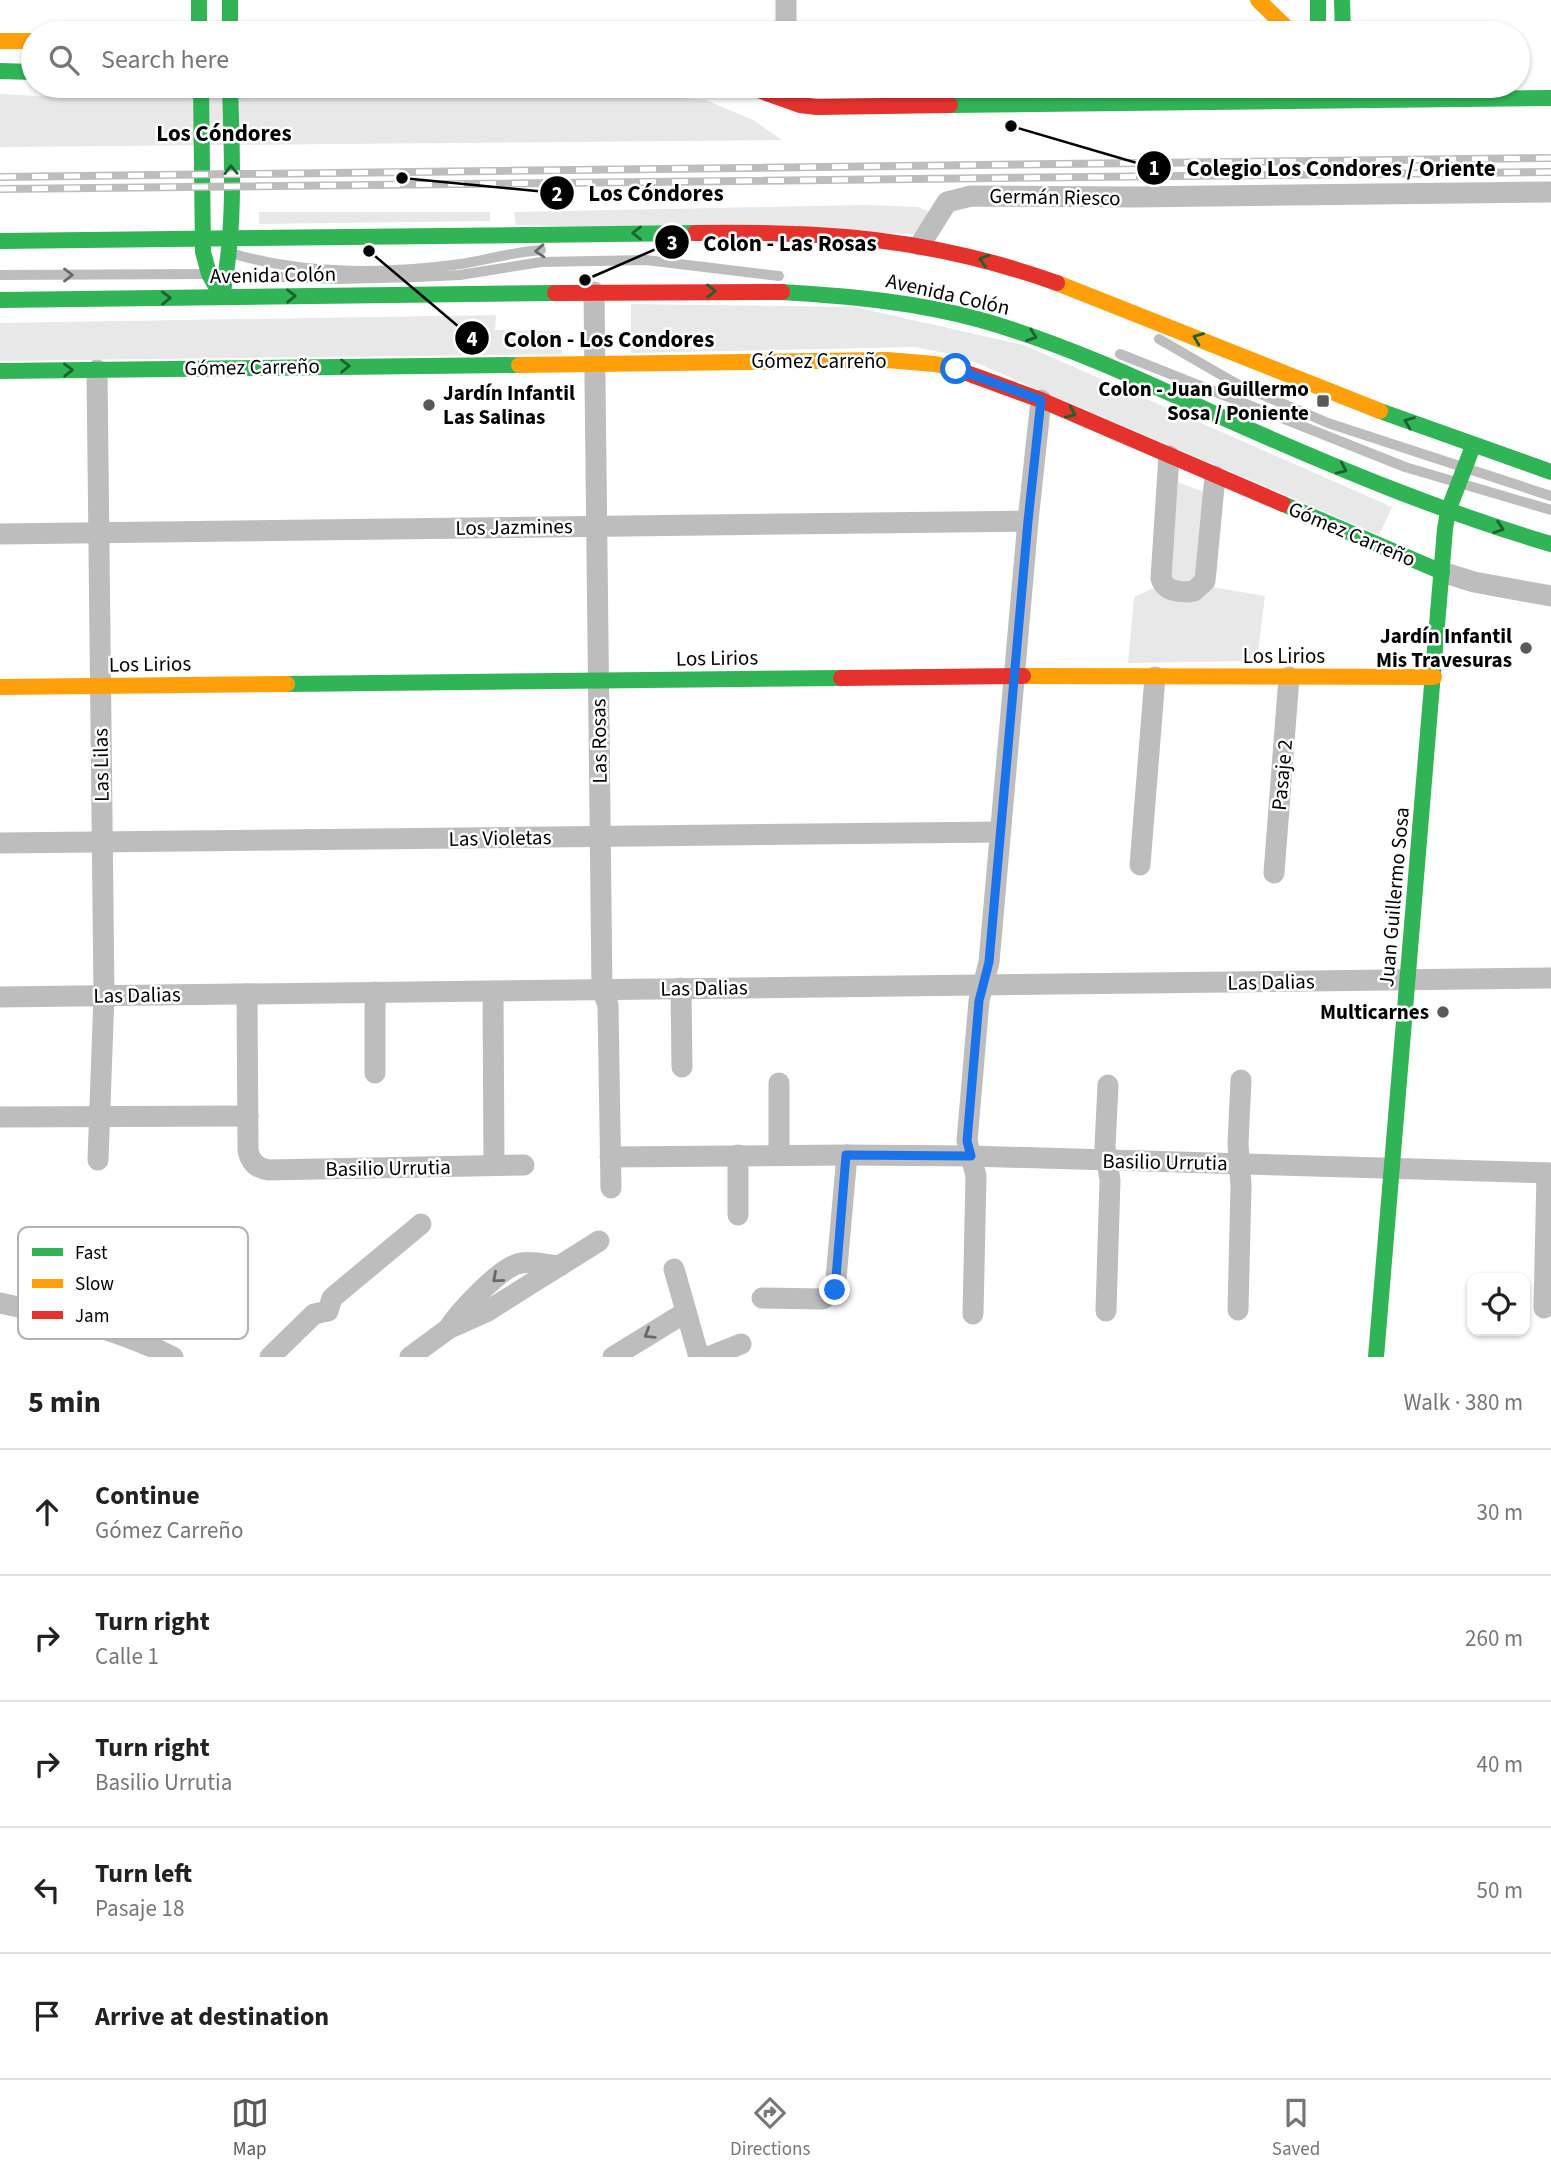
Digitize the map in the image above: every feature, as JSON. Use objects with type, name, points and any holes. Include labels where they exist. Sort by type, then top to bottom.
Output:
[{"type":"street","points":[[199,0],[200,21]]},
{"type":"street","points":[[230,0],[230,21]]},
{"type":"street","points":[[786,0],[786,21]]},
{"type":"street","points":[[1258,0],[1280,13],[1285,21]]},
{"type":"street","points":[[1318,0],[1318,21]]},
{"type":"street","points":[[1342,0],[1343,21]]},
{"type":"street","points":[[0,41],[21,41]]},
{"type":"street","points":[[0,71],[21,72]]},
{"type":"street","points":[[1530,97],[1551,98]]},
{"type":"street","points":[[201,98],[203,252],[209,274],[222,297]]},
{"type":"street","points":[[222,297],[232,245],[230,98]]},
{"type":"street","points":[[798,98],[817,107],[1142,98]]},
{"type":"street","name":"Germán Riesco","points":[[920,245],[947,202],[971,196],[1133,197],[1551,192]]},
{"type":"street","name":"Avenida Colón","points":[[0,241],[202,238],[232,245],[769,232],[838,235],[920,245],[964,254],[1082,292],[1473,446],[1551,472]]},
{"type":"street","name":"Avenida Colón","points":[[0,300],[745,290],[889,300],[961,315],[1056,344],[1352,474],[1448,511],[1551,544]]},
{"type":"street","name":"Las Rosas","points":[[594,292],[602,989],[608,1005],[611,1188]]},
{"type":"street","name":"Gómez Carreño","points":[[0,371],[595,362],[911,361],[935,364],[976,374],[1041,400],[1442,572],[1474,582],[1551,596]]},
{"type":"street","name":"Las Lilas","points":[[97,370],[104,995],[98,1160]]},
{"type":"street","points":[[973,1314],[976,1176],[967,1141],[982,985],[989,962],[1041,400]]},
{"type":"street","name":"Juan Guillermo Sosa","points":[[1376,1357],[1448,511],[1473,446]]},
{"type":"street","points":[[1169,456],[1162,582],[1166,588],[1182,592],[1194,591],[1205,581],[1215,476]]},
{"type":"street","name":"Los Jazmines","points":[[0,534],[1028,521]]},
{"type":"street","name":"Los Lirios","points":[[0,687],[1014,676],[1434,677]]},
{"type":"street","points":[[1140,865],[1155,677]]},
{"type":"street","name":"Pasaje 2","points":[[1274,873],[1289,677]]},
{"type":"street","name":"Las Violetas","points":[[0,843],[1000,832]]},
{"type":"street","name":"Las Dalias","points":[[0,997],[1551,978]]},
{"type":"street","points":[[681,988],[682,1067]]},
{"type":"street","points":[[493,991],[494,1165]]},
{"type":"street","points":[[375,992],[375,1073]]},
{"type":"street","points":[[0,1117],[248,1116],[247,994]]},
{"type":"street","points":[[1238,1310],[1241,1080]]},
{"type":"street","points":[[779,1083],[779,1155]]},
{"type":"street","points":[[1106,1311],[1110,1180],[1105,1147],[1108,1085]]},
{"type":"street","name":"Basilio Urrutia","points":[[248,1116],[248,1150],[254,1164],[268,1170],[524,1165]]},
{"type":"street","points":[[737,1215],[738,1155]]},
{"type":"street","points":[[762,1298],[823,1298],[835,1290],[846,1155]]},
{"type":"street","name":"Basilio Urrutia","points":[[610,1157],[971,1156],[1549,1173]]},
{"type":"street","points":[[1544,1308],[1549,1173]]},
{"type":"street","points":[[270,1357],[314,1314],[313,1309],[318,1300],[322,1297],[332,1298],[421,1224]]},
{"type":"street","points":[[410,1357],[448,1329],[467,1304],[511,1266],[525,1262],[559,1266],[599,1241]]},
{"type":"street","points":[[674,1269],[699,1357]]},
{"type":"street","points":[[0,1303],[18,1307]]},
{"type":"street","points":[[613,1357],[686,1312]]},
{"type":"street","points":[[114,1339],[134,1349],[173,1357]]},
{"type":"street","points":[[708,1357],[741,1344]]},
{"type":"lane","points":[[232,245],[283,266],[340,270],[458,264],[530,251],[556,250]]},
{"type":"lane","points":[[0,275],[209,274],[336,279],[460,275],[541,262],[646,261],[796,277]]},
{"type":"lane","points":[[1150,335],[1271,400],[1551,510]]},
{"type":"lane","points":[[1115,352],[1374,455],[1551,496]]},
{"type":"shaded area","points":[[0,94],[21,95],[21,98],[681,98],[706,100],[753,120],[782,140],[0,147]]},
{"type":"shaded area","points":[[868,205],[918,207],[931,212],[915,234],[516,225],[514,212]]},
{"type":"shaded area","points":[[259,212],[490,212],[490,221],[259,224]]},
{"type":"shaded area","points":[[631,304],[855,307],[1024,345],[1392,507],[1379,535],[960,356],[915,347],[631,353]]},
{"type":"shaded area","points":[[496,315],[495,330],[560,331],[562,354],[0,361],[0,323]]},
{"type":"shaded area","points":[[1178,482],[1204,492],[1200,585],[1265,596],[1257,661],[1128,663],[1134,597],[1170,581]]},
{"type":"railway","points":[[0,177],[1551,158]]},
{"type":"railway","points":[[0,189],[1551,172]]},
{"type":"traffic: fast","points":[[199,0],[199,21]]},
{"type":"traffic: fast","points":[[230,0],[230,21]]},
{"type":"traffic: fast","points":[[1318,0],[1318,21]]},
{"type":"traffic: fast","points":[[1342,0],[1343,21]]},
{"type":"traffic: fast","points":[[0,71],[21,72]]},
{"type":"traffic: fast","points":[[201,98],[203,252],[209,274],[222,297]]},
{"type":"traffic: fast","points":[[222,297],[231,218],[230,98]]},
{"type":"traffic: fast","points":[[950,105],[1551,98]]},
{"type":"traffic: fast","points":[[0,241],[695,233]]},
{"type":"traffic: fast","points":[[782,292],[907,304],[1014,330],[1110,367],[1391,489],[1551,544]]},
{"type":"traffic: fast","points":[[0,300],[555,293]]},
{"type":"traffic: fast","points":[[0,371],[519,365]]},
{"type":"traffic: fast","points":[[1380,411],[1551,472]]},
{"type":"traffic: fast","points":[[1376,1357],[1445,529],[1448,511],[1473,446]]},
{"type":"traffic: fast","points":[[1283,504],[1442,572]]},
{"type":"traffic: fast","points":[[287,684],[841,678]]},
{"type":"traffic: slow","points":[[1258,0],[1280,21]]},
{"type":"traffic: slow","points":[[0,41],[21,41]]},
{"type":"traffic: slow","points":[[1057,283],[1380,411]]},
{"type":"traffic: slow","points":[[519,365],[887,360],[953,368]]},
{"type":"traffic: slow","points":[[1023,676],[1434,677]]},
{"type":"traffic: slow","points":[[0,687],[287,684]]},
{"type":"traffic: jam","points":[[780,98],[800,105],[817,107],[950,105]]},
{"type":"traffic: jam","points":[[695,233],[790,234],[878,240],[966,256],[1057,283]]},
{"type":"traffic: jam","points":[[555,293],[782,292]]},
{"type":"traffic: jam","points":[[953,368],[1041,400],[1283,504]]},
{"type":"traffic: jam","points":[[841,678],[1023,676]]},
{"type":"place","name":"Colegio Los Condores / Oriente","points":[[1011,126]]},
{"type":"place","name":"Los Cóndores","points":[[402,178]]},
{"type":"place","name":"Colon - Los Condores","points":[[369,251]]},
{"type":"place","name":"Colon - Las Rosas","points":[[585,280]]},
{"type":"place","name":"Colon - Juan Guillermo Sosa / Poniente","points":[[1323,401]]},
{"type":"place","name":"Jardín Infantil Las Salinas","points":[[429,405]]},
{"type":"place","name":"Jardín Infantil Mis Travesuras","points":[[1526,648]]},
{"type":"place","name":"Multicarnes","points":[[1443,1012]]},
{"type":"district","name":"Los Cóndores","points":[[224,133]]},
{"type":"route","points":[[835,1290],[846,1155],[971,1156],[967,1141],[979,1001],[989,962],[1041,400],[976,374],[956,369]]}]
